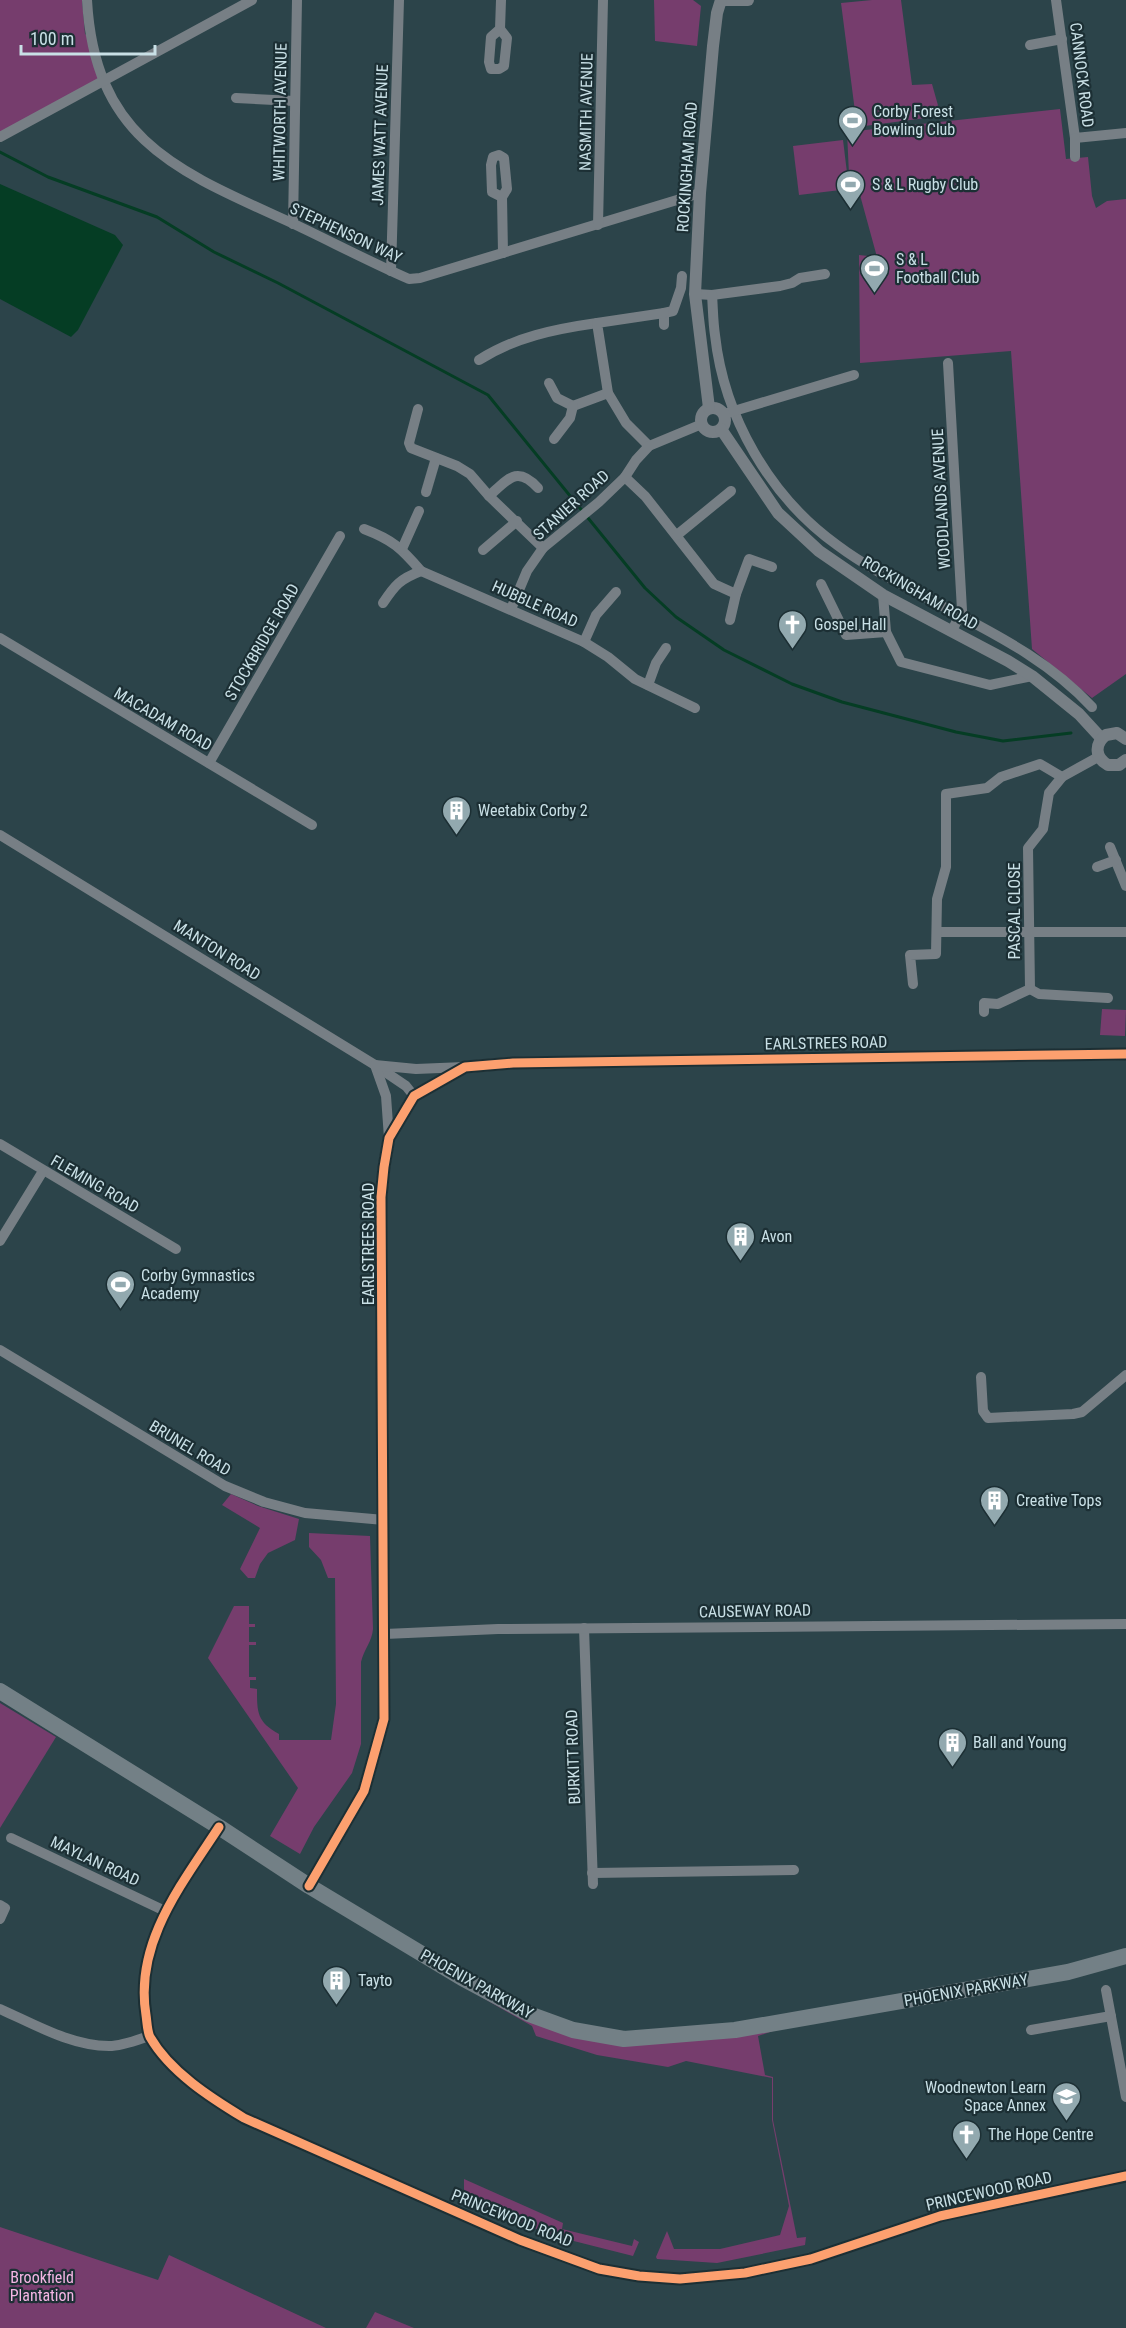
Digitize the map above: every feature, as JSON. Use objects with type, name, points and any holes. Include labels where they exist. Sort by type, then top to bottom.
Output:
[{"type":"main road","name":"PHOENIX PARKWAY","points":[[0,1691],[219,1827],[309,1886],[462,1978],[529,2014],[573,2030],[624,2039],[746,2028],[1068,1972],[1126,1956]]},
{"type":"street","name":"STEPHENSON WAY","points":[[87,0],[90,38],[99,72],[122,115],[157,153],[177,167],[256,207],[409,279],[420,278],[700,193]]},
{"type":"street","points":[[0,137],[252,0]]},
{"type":"street","name":"WHITWORTH AVENUE","points":[[293,224],[297,0]]},
{"type":"street","name":"JAMES WATT AVENUE","points":[[391,271],[399,0]]},
{"type":"street","points":[[500,29],[501,0]]},
{"type":"street","name":"NASMITH AVENUE","points":[[598,225],[603,0]]},
{"type":"street","points":[[723,0],[748,0]]},
{"type":"street","name":"ROCKINGHAM ROAD","points":[[709,408],[694,294],[713,43],[717,13],[723,0]]},
{"type":"street","name":"CANNOCK ROAD","points":[[1056,0],[1075,138],[1126,133]]},
{"type":"street","points":[[1030,45],[1062,39]]},
{"type":"street","points":[[236,98],[294,101]]},
{"type":"street","points":[[1075,138],[1076,157]]},
{"type":"street","points":[[502,197],[503,253]]},
{"type":"street","points":[[694,294],[787,285],[800,278],[825,274]]},
{"type":"street","points":[[479,360],[495,349],[561,328],[597,323],[664,319],[673,311],[681,288],[682,276]]},
{"type":"street","points":[[712,294],[715,335],[728,412],[781,491],[796,509],[836,545],[886,576],[1039,659],[1073,686],[1092,707]]},
{"type":"street","points":[[597,323],[608,393],[626,423],[649,446]]},
{"type":"street","name":"WOODLANDS AVENUE","points":[[948,363],[961,616]]},
{"type":"street","points":[[728,412],[721,429],[709,431],[702,424],[702,415],[709,408],[728,412],[854,375]]},
{"type":"street","points":[[549,383],[557,398],[573,406],[608,393]]},
{"type":"street","points":[[554,439],[570,418],[573,406]]},
{"type":"street","points":[[418,409],[409,442],[411,448],[457,466],[470,474],[489,496],[543,548]]},
{"type":"street","name":"STANIER ROAD","points":[[511,609],[527,571],[543,548],[579,516],[599,502],[625,477],[649,446],[702,424]]},
{"type":"street","name":"ROCKINGHAM ROAD","points":[[721,429],[778,513],[819,551],[883,595],[1032,676],[1079,714],[1101,738]]},
{"type":"street","points":[[426,492],[436,459]]},
{"type":"street","points":[[489,496],[510,478],[517,475],[524,476],[538,488]]},
{"type":"street","points":[[625,477],[645,496],[714,584],[736,594]]},
{"type":"street","points":[[677,535],[731,491]]},
{"type":"street","points":[[769,500],[781,491]]},
{"type":"street","points":[[402,549],[419,511]]},
{"type":"street","points":[[483,550],[517,522]]},
{"type":"street","name":"HUBBLE ROAD","points":[[364,529],[385,537],[402,549],[421,571],[584,642],[608,657],[635,679],[695,708]]},
{"type":"street","name":"STOCKBRIDGE ROAD","points":[[209,763],[340,536]]},
{"type":"street","points":[[730,620],[736,594],[749,559],[772,567]]},
{"type":"street","points":[[383,603],[394,586],[403,578],[421,571]]},
{"type":"street","points":[[822,584],[846,634],[886,632]]},
{"type":"street","points":[[584,642],[596,615],[616,592]]},
{"type":"street","points":[[883,595],[886,632],[901,662],[990,685],[1032,676]]},
{"type":"street","points":[[952,631],[961,616]]},
{"type":"street","name":"MACADAM ROAD","points":[[0,638],[312,825]]},
{"type":"street","points":[[648,685],[656,663],[666,648]]},
{"type":"street","points":[[1126,739],[1117,733],[1111,733],[1101,738],[1097,745],[1098,757],[1108,765],[1123,763],[1126,777]]},
{"type":"street","points":[[913,984],[910,955],[936,954],[937,900],[946,867],[946,794],[987,788],[1001,777],[1040,764],[1062,777],[1098,757]]},
{"type":"street","name":"PASCAL CLOSE","points":[[1030,989],[1028,848],[1043,829],[1049,793],[1062,777]]},
{"type":"street","name":"MANTON ROAD","points":[[0,835],[375,1065],[406,1086],[414,1096]]},
{"type":"street","points":[[1110,847],[1126,886]]},
{"type":"street","points":[[1098,867],[1116,860]]},
{"type":"street","points":[[937,932],[1126,932]]},
{"type":"street","points":[[984,1003],[998,1004],[1030,989],[1039,994],[1108,998]]},
{"type":"street","name":"EARLSTREES ROAD","points":[[309,1886],[364,1791],[384,1719],[381,1197],[389,1138],[414,1096],[465,1067],[513,1063],[1126,1054]]},
{"type":"street","points":[[389,1138],[386,1096],[375,1065],[416,1069],[465,1067]]},
{"type":"street","name":"FLEMING ROAD","points":[[0,1144],[176,1249]]},
{"type":"street","points":[[0,1241],[43,1170]]},
{"type":"street","name":"BRUNEL ROAD","points":[[0,1350],[225,1486],[264,1502],[304,1513],[384,1520]]},
{"type":"street","points":[[981,1377],[983,1411],[988,1418],[1082,1412],[1126,1375]]},
{"type":"street","name":"CAUSEWAY ROAD","points":[[385,1634],[498,1629],[1126,1624]]},
{"type":"street","name":"BURKITT ROAD","points":[[584,1628],[592,1879],[794,1870]]},
{"type":"street","points":[[0,2009],[64,2037],[82,2042],[109,2046],[149,2036],[143,1994],[148,1955],[165,1911],[219,1827]]},
{"type":"street","name":"MAYLAN ROAD","points":[[11,1838],[165,1911]]},
{"type":"street","points":[[0,1905],[5,1908],[0,1919]]},
{"type":"street","points":[[1106,1990],[1126,2097]]},
{"type":"street","points":[[1031,2030],[1111,2016]]},
{"type":"street","name":"PRINCEWOOD ROAD","points":[[149,2036],[173,2065],[204,2091],[244,2118],[520,2241],[599,2269],[639,2276],[680,2279],[756,2271],[811,2259],[940,2216],[1126,2176]]},
{"type":"green space","points":[[0,0],[82,0],[85,34],[90,38],[104,81],[0,134]]},
{"type":"green space","points":[[654,0],[693,0],[701,6],[697,46],[655,41]]},
{"type":"green space","points":[[901,0],[912,85],[932,84],[941,116],[857,127],[841,3]]},
{"type":"green space","points":[[1060,109],[1066,159],[1088,157],[1092,196],[1096,208],[1107,201],[1126,199],[1126,674],[1092,698],[1032,649],[1011,351],[860,363],[859,255],[877,257],[860,195],[850,196],[847,132]]},
{"type":"green space","points":[[843,140],[849,189],[799,195],[793,146]]},
{"type":"green space","points":[[1102,1009],[1126,1010],[1125,1036],[1100,1035]]},
{"type":"green space","points":[[231,1494],[258,1506],[299,1519],[295,1540],[268,1553],[260,1564],[255,1578],[248,1578],[240,1569],[260,1528],[222,1505]]},
{"type":"green space","points":[[309,1533],[370,1536],[373,1629],[361,1662],[361,1744],[352,1773],[314,1827],[300,1854],[270,1836],[298,1788],[208,1658],[234,1606],[249,1606],[249,1624],[255,1624],[255,1627],[249,1627],[249,1642],[256,1642],[256,1645],[249,1645],[249,1677],[256,1677],[256,1680],[250,1680],[250,1688],[257,1689],[257,1704],[262,1721],[279,1734],[279,1740],[331,1740],[336,1704],[335,1578],[328,1578],[321,1560],[309,1547]]},
{"type":"green space","points":[[0,1703],[56,1737],[0,1828]]},
{"type":"green space","points":[[443,1975],[573,2033],[773,2031],[758,2036],[765,2075],[773,2077],[773,2120],[797,2238],[806,2237],[805,2245],[717,2263],[657,2259],[656,2257],[667,2231],[674,2249],[720,2249],[780,2235],[789,2206],[772,2120],[772,2078],[686,2061],[668,2067],[597,2055],[536,2036],[532,2026]]},
{"type":"green space","points":[[464,2179],[563,2223],[562,2229],[632,2246],[634,2239],[639,2242],[633,2256],[550,2235],[464,2197]]},
{"type":"green space","name":"Brookfield Plantation","points":[[0,2227],[158,2280],[169,2255],[326,2328],[0,2328]]},
{"type":"green space","points":[[375,2312],[414,2328],[366,2328]]},
{"type":"shaded area","points":[[0,184],[115,235],[123,245],[78,330],[71,337],[0,299]]},
{"type":"waterway","points":[[0,152],[48,177],[157,217],[214,252],[278,283],[488,395],[645,588],[676,617],[724,650],[792,684],[842,702],[956,732],[1003,741],[1071,733]]},
{"type":"cycle path","points":[[309,1886],[364,1791],[384,1719],[381,1197],[389,1138],[414,1096],[465,1067],[513,1063],[1126,1054]]},
{"type":"cycle path","points":[[219,1827],[190,1870],[164,1915],[147,1963],[144,1989],[147,2026],[150,2037],[158,2050],[192,2083],[244,2118],[520,2240],[599,2269],[639,2276],[680,2279],[745,2273],[811,2259],[940,2216],[1126,2176]]},
{"type":"place","name":"Corby Forest Bowling Club","points":[[852,146]]},
{"type":"place","name":"S & L Rugby Club","points":[[851,210]]},
{"type":"place","name":"S & L Football Club","points":[[875,294]]},
{"type":"place","name":"Gospel Hall","points":[[793,650]]},
{"type":"place","name":"Weetabix Corby 2","points":[[457,836]]},
{"type":"place","name":"Avon","points":[[740,1262]]},
{"type":"place","name":"Corby Gymnastics Academy","points":[[120,1310]]},
{"type":"place","name":"Creative Tops","points":[[995,1526]]},
{"type":"place","name":"Ball and Young","points":[[952,1768]]},
{"type":"place","name":"Tayto","points":[[337,2006]]},
{"type":"place","name":"Woodnewton Learn Space Annex","points":[[1067,2122]]},
{"type":"place","name":"The Hope Centre","points":[[967,2160]]}]
